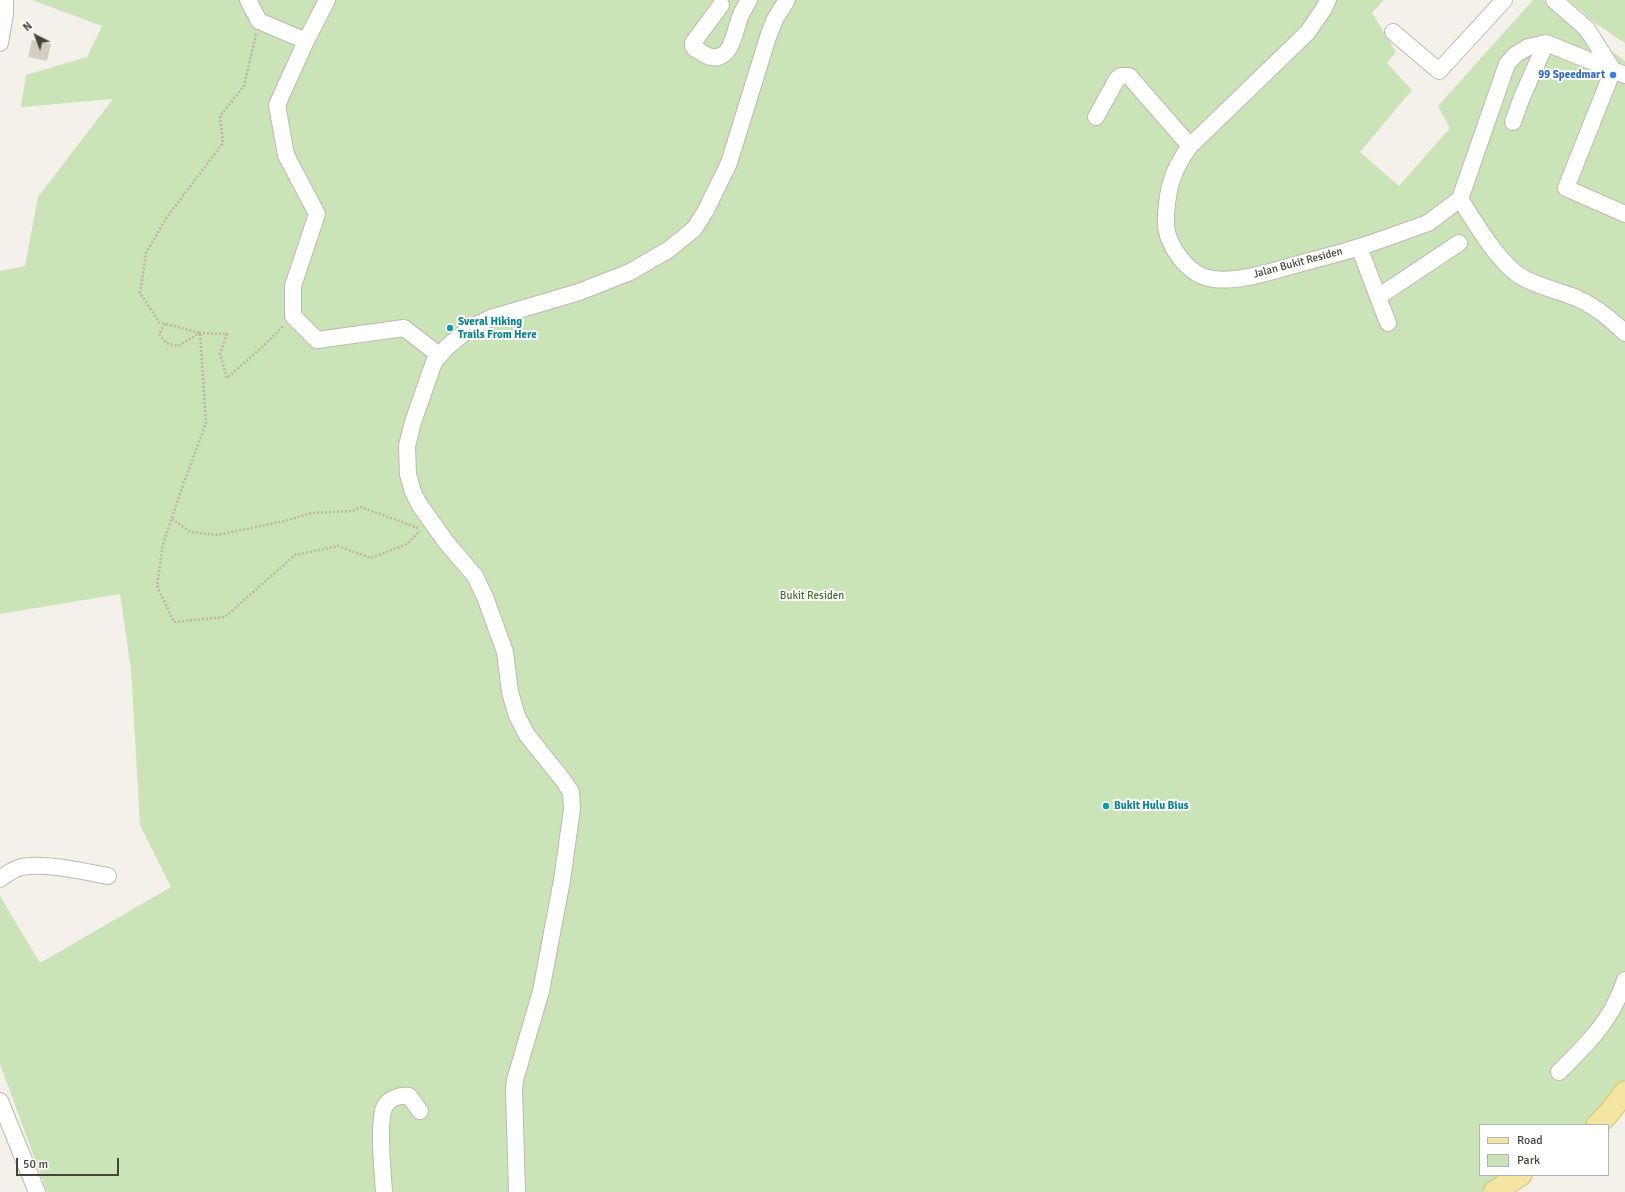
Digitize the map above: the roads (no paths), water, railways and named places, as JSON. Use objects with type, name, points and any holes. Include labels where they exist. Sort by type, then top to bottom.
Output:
[{"type":"main road","points":[[1598,1124],[1609,1114],[1625,1092]]},
{"type":"main road","points":[[1494,1192],[1519,1176]]},
{"type":"street","points":[[0,43],[5,14],[5,0]]},
{"type":"street","points":[[248,0],[259,21],[306,41]]},
{"type":"street","points":[[327,0],[306,41],[277,105],[286,154],[317,214],[293,286],[293,316],[317,340],[404,328],[439,355]]},
{"type":"street","points":[[721,5],[693,43],[694,48],[710,57],[721,56],[731,44],[740,16],[749,0]]},
{"type":"street","points":[[517,1192],[515,1080],[541,991],[562,880],[572,809],[571,792],[527,735],[518,716],[510,692],[505,652],[485,597],[475,576],[446,542],[419,504],[413,492],[408,474],[407,446],[415,415],[434,362],[439,355],[464,333],[480,323],[579,292],[630,272],[668,250],[694,229],[705,212],[729,163],[768,37],[775,19],[787,0]]},
{"type":"street","name":"Jalan Bukit Residen","points":[[1328,0],[1324,10],[1307,32],[1190,146],[1182,157],[1167,193],[1167,235],[1172,247],[1181,260],[1207,278],[1220,279],[1246,277],[1359,247],[1428,223],[1460,199]]},
{"type":"street","points":[[1393,32],[1439,71],[1504,0]]},
{"type":"street","points":[[1554,0],[1587,29],[1619,73]]},
{"type":"street","points":[[1619,73],[1546,43],[1528,47],[1515,55],[1507,64],[1498,87],[1460,199],[1482,234],[1518,275],[1574,297],[1599,310],[1625,334]]},
{"type":"street","points":[[1513,122],[1522,97],[1546,43]]},
{"type":"street","points":[[1619,73],[1566,188],[1625,214]]},
{"type":"street","points":[[1096,117],[1117,79],[1121,76],[1129,76],[1190,146]]},
{"type":"street","points":[[1498,87],[1522,97]]},
{"type":"street","points":[[1378,297],[1459,243]]},
{"type":"street","points":[[1359,247],[1388,323]]},
{"type":"street","points":[[0,879],[12,871],[23,867],[38,866],[108,876]]},
{"type":"street","points":[[1559,1072],[1597,1031],[1615,1005],[1625,980]]},
{"type":"street","points":[[384,1192],[381,1120],[385,1105],[399,1096],[409,1096],[420,1112]]},
{"type":"street","points":[[0,1101],[37,1192]]},
{"type":"place","name":"99 Speedmart","points":[[1613,75]]},
{"type":"place","name":"Sveral Hiking Trails From Here","points":[[450,328]]},
{"type":"place","name":"Bukit Hulu Bius","points":[[1106,806]]},
{"type":"park label","name":"Bukit Residen","points":[[812,596]]}]
